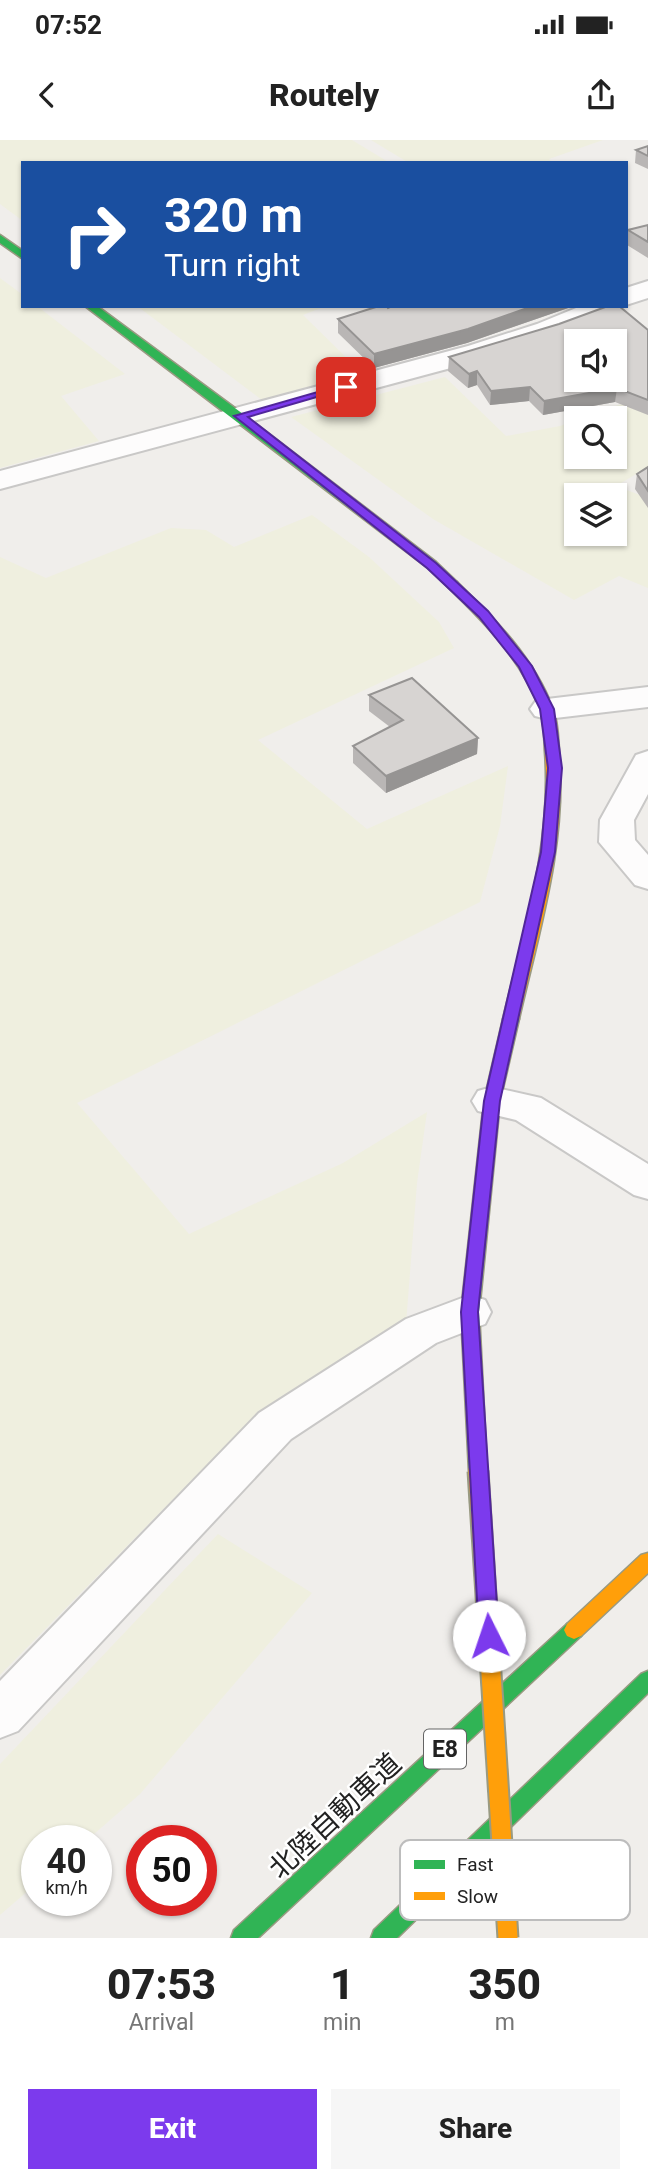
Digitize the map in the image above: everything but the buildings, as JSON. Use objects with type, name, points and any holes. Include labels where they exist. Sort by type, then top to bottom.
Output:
[{"type":"main road","points":[[0,239],[21,255]]},
{"type":"main road","points":[[93,308],[239,416],[432,565],[483,614],[525,666],[547,709],[555,768],[548,852],[492,1101],[470,1312],[502,1840]]},
{"type":"main road","name":"北陸自動車道","points":[[242,1938],[648,1561]]},
{"type":"main road","points":[[483,1840],[648,1680]]},
{"type":"main road","points":[[382,1938],[401,1920]]},
{"type":"main road","points":[[507,1920],[508,1938]]},
{"type":"street","points":[[628,296],[648,289]]},
{"type":"street","points":[[0,480],[478,352],[547,330],[600,308]]},
{"type":"street","points":[[547,709],[648,697]]},
{"type":"street","points":[[648,762],[617,820],[617,842],[648,877]]},
{"type":"street","points":[[492,1101],[527,1108],[648,1184]]},
{"type":"street","points":[[0,1715],[275,1426],[421,1331],[470,1312]]},
{"type":"green space","points":[[0,140],[352,140],[387,161],[21,161],[21,220],[0,204]]},
{"type":"green space","points":[[371,140],[603,140],[549,159],[551,161],[406,161]]},
{"type":"green space","points":[[0,278],[21,294],[21,308],[40,308],[125,374],[61,396],[99,441],[0,468]]},
{"type":"green space","points":[[140,308],[321,308],[303,315],[361,372],[262,400]]},
{"type":"green space","points":[[445,377],[506,436],[564,424],[564,469],[627,469],[627,406],[648,414],[648,467],[621,483],[564,483],[564,546],[627,546],[627,490],[648,498],[648,588],[619,576],[574,600],[433,519],[291,417]]},
{"type":"green space","points":[[312,515],[369,557],[439,622],[454,648],[258,740],[367,829],[508,766],[500,826],[480,902],[77,1103],[189,1234],[343,1163],[427,1112],[417,1183],[406,1324],[257,1414],[0,1675],[0,557],[46,578],[171,528],[206,530],[234,547]]},
{"type":"green space","points":[[218,1534],[312,1593],[140,1794],[104,1825],[21,1825],[21,1897],[0,1915],[0,1764]]},
{"type":"traffic: fast","points":[[0,238],[21,254]]},
{"type":"traffic: fast","points":[[93,308],[239,416],[432,565],[453,585]]},
{"type":"traffic: fast","points":[[478,1471],[470,1312],[492,1101],[511,1019]]},
{"type":"traffic: fast","points":[[242,1938],[574,1630]]},
{"type":"traffic: fast","points":[[483,1840],[648,1680]]},
{"type":"traffic: fast","points":[[382,1938],[401,1920]]},
{"type":"traffic: slow","points":[[453,585],[519,657],[539,690],[550,723],[554,775],[549,845],[536,915],[511,1019]]},
{"type":"traffic: slow","points":[[478,1471],[502,1840]]},
{"type":"traffic: slow","points":[[574,1630],[648,1561]]},
{"type":"traffic: slow","points":[[507,1920],[508,1938]]},
{"type":"route","points":[[346,387],[239,416],[432,565],[483,614],[525,666],[547,709],[555,768],[548,852],[492,1101],[470,1312],[489,1636]]}]
